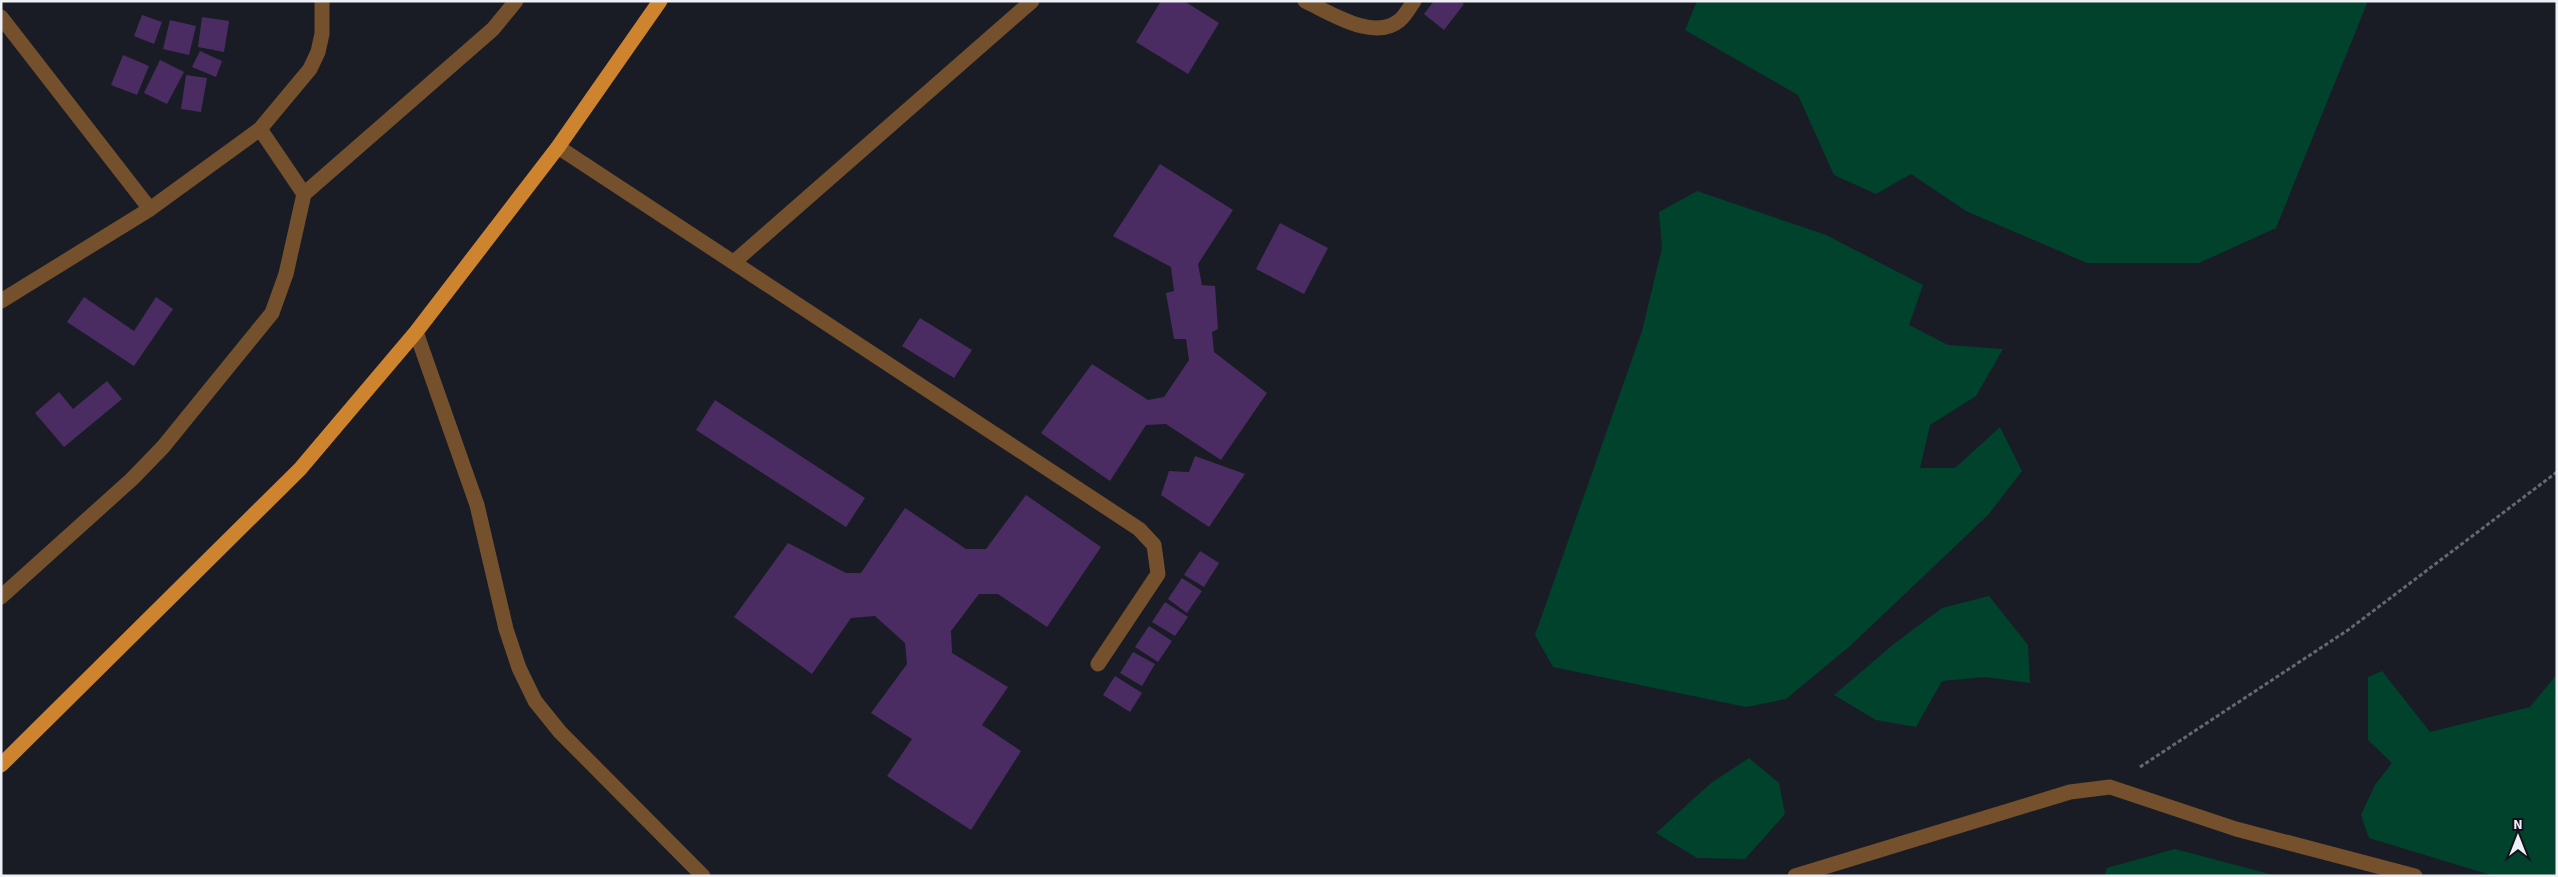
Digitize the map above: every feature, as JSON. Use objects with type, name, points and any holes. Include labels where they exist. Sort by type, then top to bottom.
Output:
[{"type":"main road","points":[[1,765],[300,469],[416,332],[558,147],[660,1]]},
{"type":"street","points":[[1,301],[150,209],[260,129],[310,69],[322,34],[322,1]]},
{"type":"street","points":[[1,597],[132,479],[163,447],[272,313],[286,274],[304,194],[493,29],[516,1]]},
{"type":"street","points":[[734,262],[1032,1]]},
{"type":"street","points":[[1306,1],[1372,29],[1388,27],[1401,20],[1414,1]]},
{"type":"street","points":[[1,17],[150,209]]},
{"type":"street","points":[[260,129],[304,194]]},
{"type":"street","points":[[558,147],[1139,530],[1154,545],[1158,574],[1098,664]]},
{"type":"street","points":[[416,332],[477,505],[506,629],[519,668],[536,701],[560,732],[703,876]]},
{"type":"street","points":[[1795,876],[2070,792],[2110,787],[2236,830],[2416,876]]},
{"type":"path","points":[[2110,787],[2348,630],[2557,472]]},
{"type":"green space","points":[[1697,1],[2368,1],[2276,228],[2199,263],[2087,263],[1966,211],[1911,174],[1876,194],[1834,175],[1798,95],[1685,30]]},
{"type":"green space","points":[[1697,191],[1826,235],[1923,285],[1909,325],[1948,345],[2003,349],[1976,396],[1930,425],[1920,468],[1955,468],[2000,427],[2022,471],[1988,515],[1850,646],[1786,699],[1746,707],[1553,667],[1535,635],[1642,331],[1662,248],[1659,212]]},
{"type":"green space","points":[[1989,596],[2028,645],[2030,683],[1985,677],[1942,681],[1916,727],[1876,720],[1834,695],[1895,643],[1942,608]]},
{"type":"green space","points":[[2382,671],[2430,732],[2530,707],[2557,674],[2557,876],[2494,876],[2369,838],[2361,815],[2375,785],[2392,763],[2368,740],[2368,677]]},
{"type":"green space","points":[[1749,758],[1779,783],[1785,814],[1745,859],[1697,858],[1656,833],[1711,783]]},
{"type":"green space","points":[[2175,849],[2277,876],[2104,876],[2107,868]]},
{"type":"building","points":[[1161,1],[1184,1],[1219,23],[1188,74],[1136,42]]},
{"type":"building","points":[[1434,1],[1460,1],[1464,4],[1444,30],[1424,14]]},
{"type":"building","points":[[142,15],[162,22],[154,44],[134,36]]},
{"type":"building","points":[[202,17],[229,21],[224,52],[198,47]]},
{"type":"building","points":[[170,20],[196,26],[189,55],[163,49]]},
{"type":"building","points":[[200,51],[222,61],[216,77],[192,67]]},
{"type":"building","points":[[123,55],[149,66],[137,95],[111,85]]},
{"type":"building","points":[[160,60],[184,72],[167,104],[144,93]]},
{"type":"building","points":[[186,75],[207,78],[201,112],[181,109]]},
{"type":"building","points":[[1160,164],[1233,210],[1198,264],[1202,285],[1215,286],[1218,329],[1212,332],[1214,352],[1267,393],[1221,460],[1166,424],[1146,425],[1110,481],[1041,433],[1092,364],[1148,400],[1164,397],[1189,360],[1186,339],[1174,339],[1166,293],[1174,291],[1171,267],[1113,236]]},
{"type":"building","points":[[1280,223],[1328,248],[1304,294],[1256,269]]},
{"type":"building","points":[[84,297],[134,331],[156,297],[173,309],[134,366],[67,322]]},
{"type":"building","points":[[920,318],[972,350],[954,378],[902,346]]},
{"type":"building","points":[[107,381],[122,399],[64,447],[35,413],[59,392],[73,409]]},
{"type":"building","points":[[715,400],[865,498],[846,527],[696,430]]},
{"type":"building","points":[[1195,456],[1245,474],[1209,527],[1161,495],[1169,471],[1189,472]]},
{"type":"building","points":[[1026,495],[1101,547],[1047,627],[998,594],[979,594],[951,631],[952,653],[1008,687],[982,725],[1021,751],[971,830],[887,776],[912,739],[871,713],[907,664],[905,643],[875,616],[851,618],[812,674],[734,617],[788,543],[846,573],[861,573],[905,508],[966,549],[986,549]]},
{"type":"building","points":[[1200,551],[1219,563],[1204,587],[1184,575]]},
{"type":"building","points":[[1182,578],[1202,591],[1187,613],[1168,599]]},
{"type":"building","points":[[1165,602],[1188,617],[1175,636],[1152,622]]},
{"type":"building","points":[[1149,626],[1172,641],[1158,662],[1135,647]]},
{"type":"building","points":[[1133,652],[1155,664],[1142,686],[1120,673]]},
{"type":"building","points":[[1115,676],[1142,693],[1130,712],[1103,695]]}]
